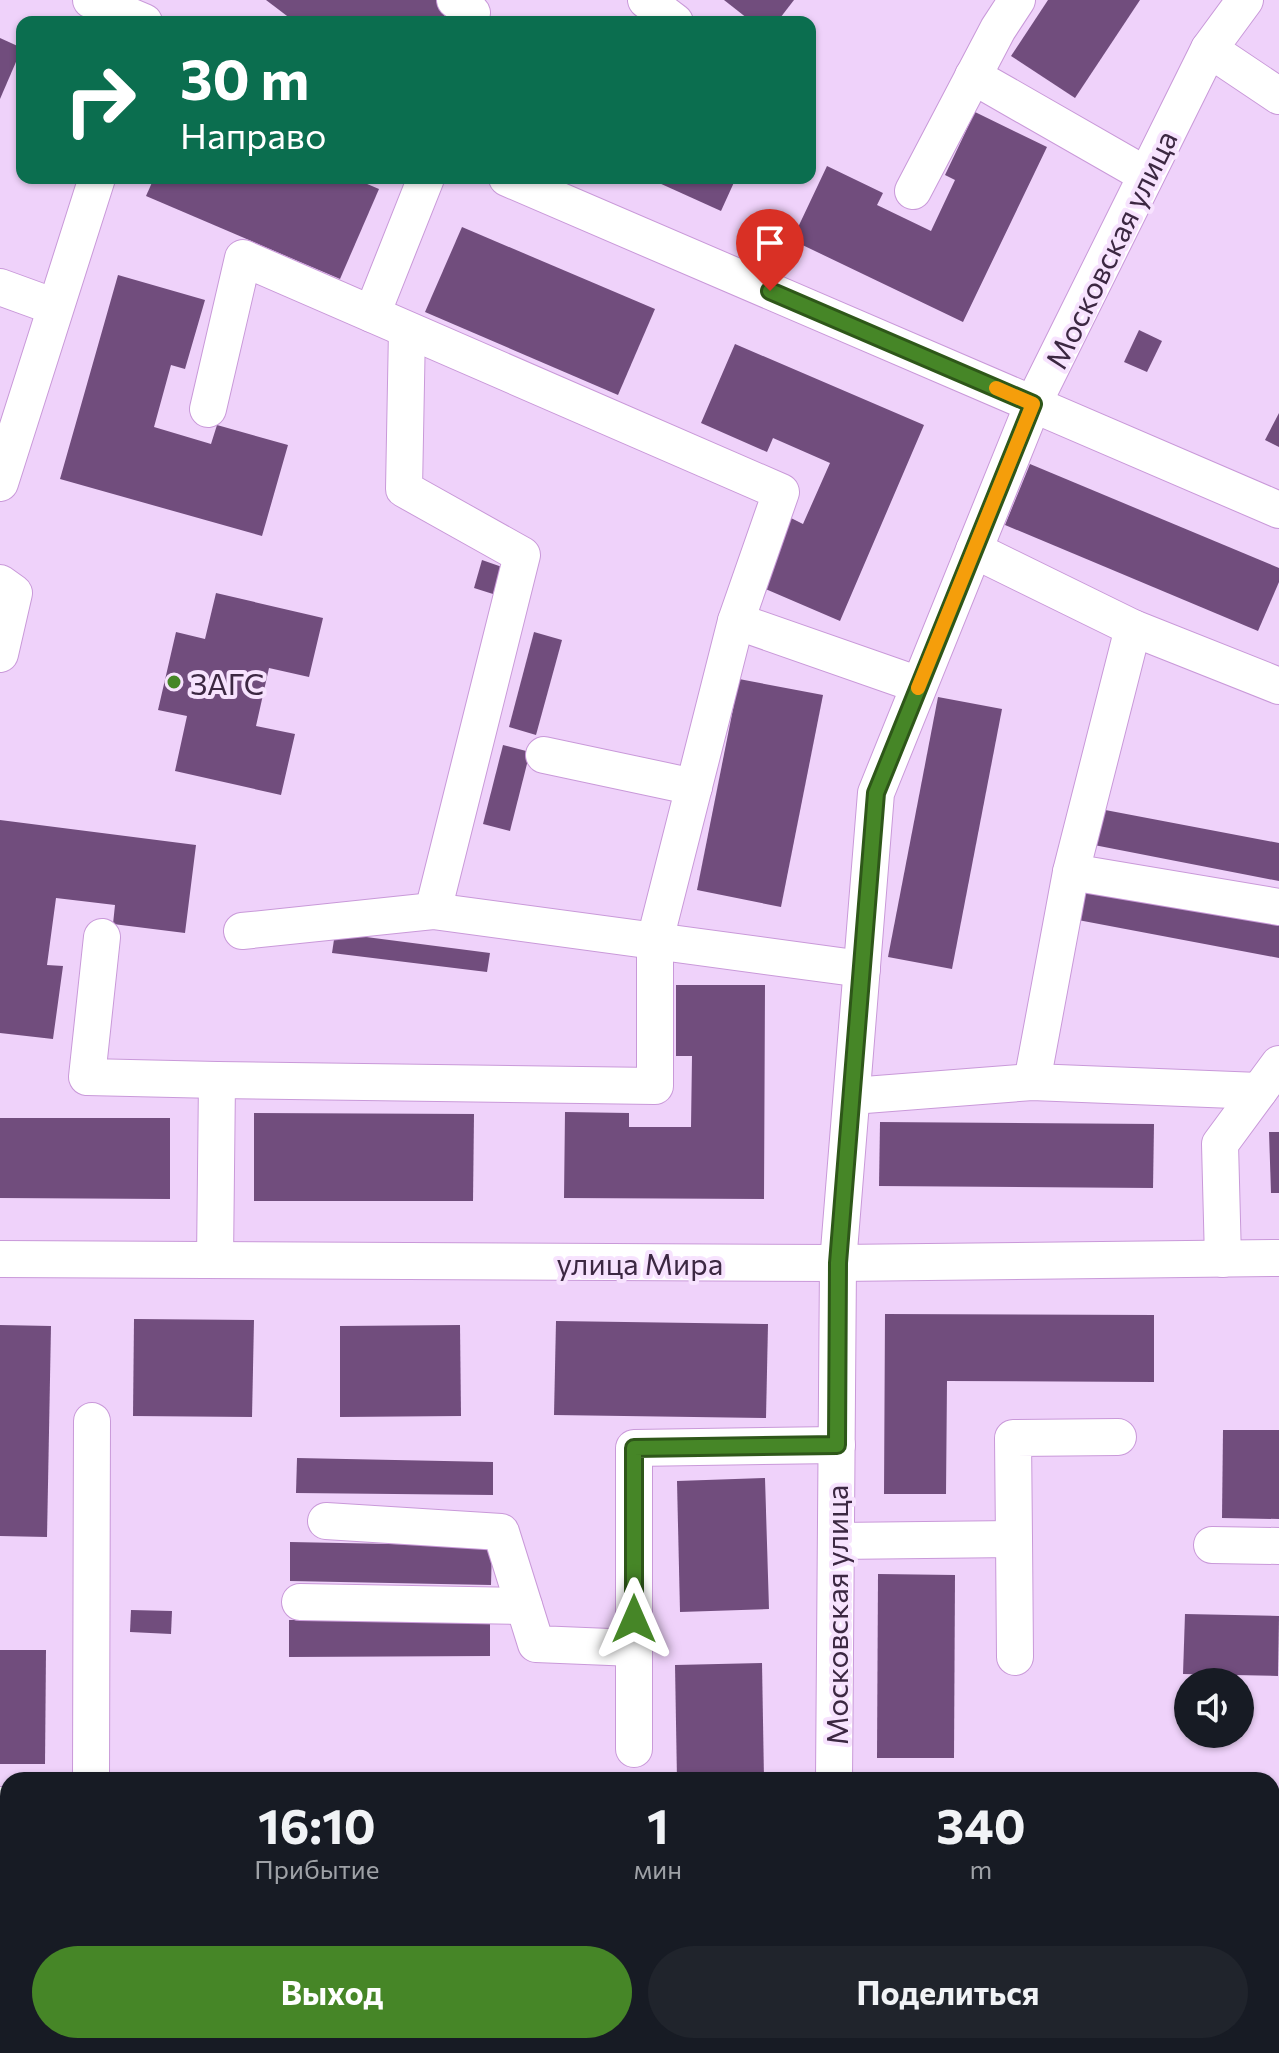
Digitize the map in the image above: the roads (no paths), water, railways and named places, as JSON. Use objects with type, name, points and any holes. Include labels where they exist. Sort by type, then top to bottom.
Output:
[{"type":"street","points":[[91,0],[131,16]]},
{"type":"street","points":[[151,16],[163,0]]},
{"type":"street","points":[[455,0],[472,13],[471,16]]},
{"type":"street","points":[[646,0],[667,16]]},
{"type":"street","points":[[913,191],[998,29],[1017,0]]},
{"type":"street","name":"Московская улица","points":[[834,1772],[838,1263],[876,793],[1033,404],[1209,49],[1245,0]]},
{"type":"street","points":[[1209,49],[1279,96]]},
{"type":"street","points":[[973,76],[1146,175]]},
{"type":"street","points":[[0,483],[95,184]]},
{"type":"street","points":[[372,314],[424,184]]},
{"type":"street","points":[[521,184],[1279,510]]},
{"type":"street","points":[[102,937],[87,1077],[655,1086],[655,940],[736,621],[781,492],[243,258],[208,409]]},
{"type":"street","points":[[0,287],[55,307]]},
{"type":"street","points":[[407,330],[404,489],[522,555],[433,911]]},
{"type":"street","points":[[974,550],[1133,628],[1279,686]]},
{"type":"street","points":[[0,583],[14,593],[0,654]]},
{"type":"street","points":[[736,621],[919,685]]},
{"type":"street","points":[[1032,1082],[1071,872],[1133,628]]},
{"type":"street","points":[[544,755],[694,787]]},
{"type":"street","points":[[1071,872],[1279,907]]},
{"type":"street","points":[[242,931],[433,911],[862,969]]},
{"type":"street","points":[[852,1096],[1032,1082],[1269,1078]]},
{"type":"street","points":[[1223,1259],[1220,1144],[1269,1078]]},
{"type":"street","points":[[215,1260],[217,1080]]},
{"type":"street","name":"улица Мира","points":[[0,1259],[838,1263],[1279,1258]]},
{"type":"street","points":[[91,1772],[92,1421]]},
{"type":"street","points":[[1015,1657],[1013,1438],[1118,1437]]},
{"type":"street","points":[[634,1749],[634,1448],[837,1445]]},
{"type":"street","points":[[326,1521],[501,1532],[536,1644],[634,1648]]},
{"type":"street","points":[[836,1541],[1014,1539]]},
{"type":"street","points":[[1212,1545],[1279,1546]]},
{"type":"street","points":[[300,1602],[524,1606]]},
{"type":"place","name":"ЗАГС","points":[[174,682]]}]
